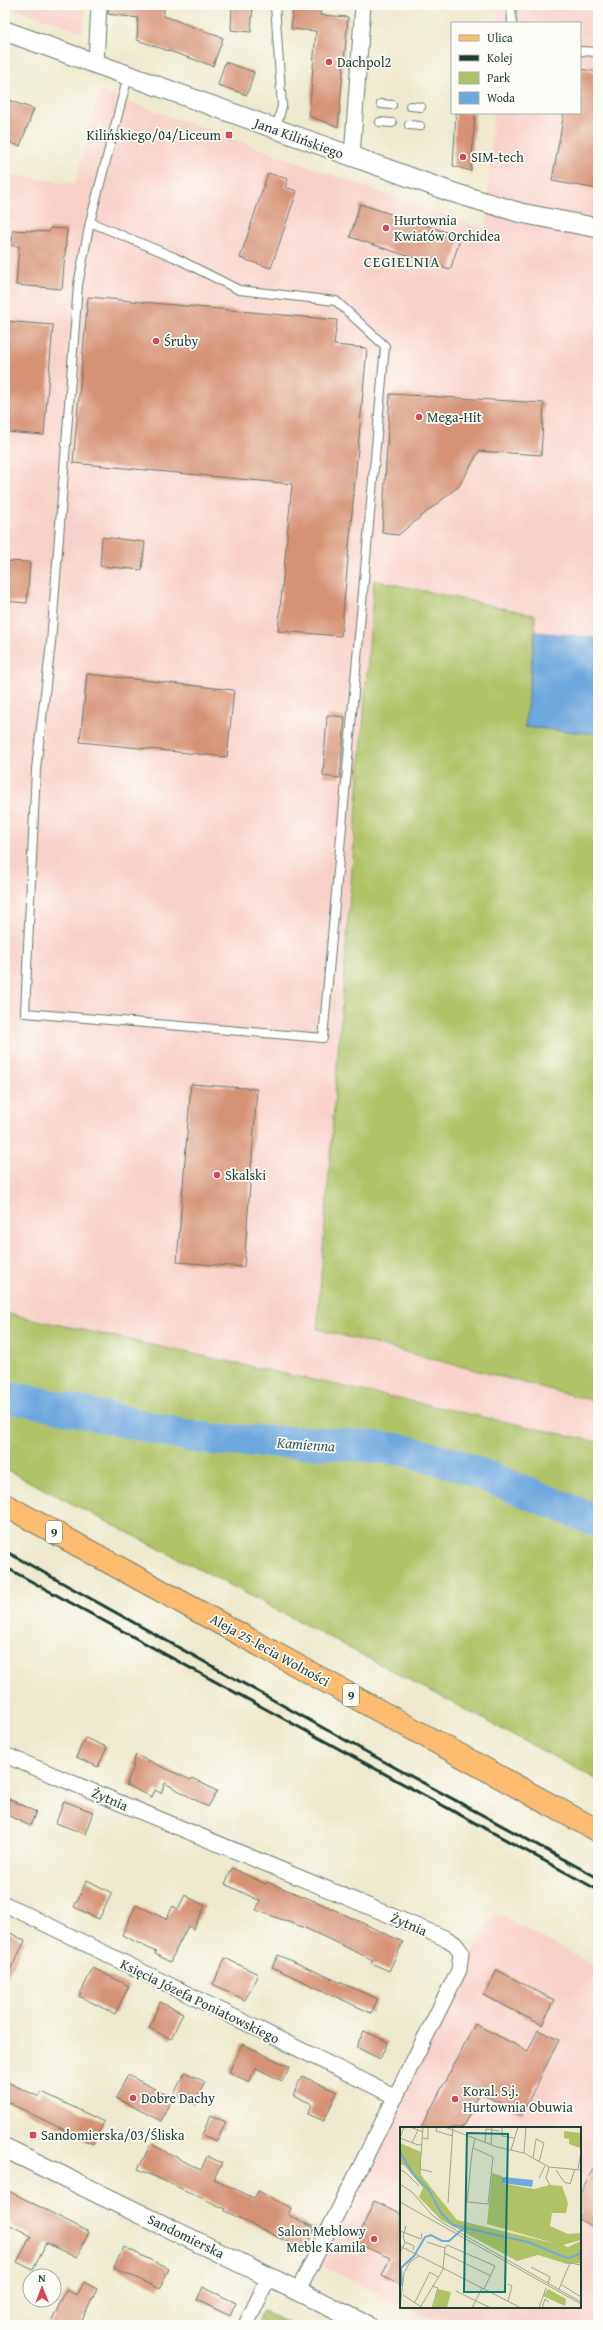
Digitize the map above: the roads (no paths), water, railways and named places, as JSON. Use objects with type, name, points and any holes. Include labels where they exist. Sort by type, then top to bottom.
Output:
[{"type":"main road","name":"Aleja 25-lecia Wolności","points":[[5,1505],[598,1831]]},
{"type":"street","points":[[96,63],[99,5]]},
{"type":"street","points":[[352,156],[363,5]]},
{"type":"street","name":"Jana Kilińskiego","points":[[5,31],[451,192],[521,213],[598,228]]},
{"type":"street","name":"Żytnia","points":[[5,1755],[454,1944],[461,1952],[459,1970],[298,2291]]},
{"type":"street","name":"Księcia Józefa Poniatowskiego","points":[[5,1904],[396,2097]]},
{"type":"street","name":"Sandomierska","points":[[5,2148],[367,2325]]},
{"type":"street","points":[[246,2325],[269,2278]]},
{"type":"lane","points":[[275,5],[282,106],[276,130]]},
{"type":"lane","points":[[511,5],[512,22]]},
{"type":"lane","points":[[581,51],[598,52]]},
{"type":"lane","points":[[90,222],[174,257],[239,290],[336,301],[385,346],[323,1038],[25,1013],[36,769],[52,643],[78,285],[90,222],[128,75]]},
{"type":"lane","points":[[381,104],[392,105]]},
{"type":"lane","points":[[410,106],[421,106]]},
{"type":"lane","points":[[380,122],[392,123]]},
{"type":"lane","points":[[409,124],[420,126]]},
{"type":"water","points":[[535,632],[598,638],[598,734],[525,727]]},
{"type":"waterway","name":"Kamienna","points":[[5,1397],[41,1403],[189,1436],[217,1440],[325,1443],[399,1449],[453,1463],[598,1521]]},
{"type":"railway","points":[[5,1551],[372,1755],[598,1878]]},
{"type":"railway","points":[[5,1567],[598,1890]]},
{"type":"place","name":"Dachpol2","points":[[329,62]]},
{"type":"place","name":"Kilińskiego/04/Liceum","points":[[229,135]]},
{"type":"place","name":"SIM-tech","points":[[463,157]]},
{"type":"place","name":"Hurtownia Kwiatów Orchidea","points":[[386,228]]},
{"type":"place","name":"Śruby","points":[[156,341]]},
{"type":"place","name":"Mega-Hit","points":[[419,417]]},
{"type":"place","name":"Skalski","points":[[217,1175]]},
{"type":"place","name":"Dobre Dachy","points":[[133,2098]]},
{"type":"place","name":"Koral. S.j. Hurtownia Obuwia","points":[[455,2099]]},
{"type":"place","name":"Sandomierska/03/Śliska","points":[[33,2135]]},
{"type":"place","name":"Salon Meblowy Meble Kamila","points":[[374,2239]]},
{"type":"district","name":"CEGIELNIA","points":[[402,261]]}]
